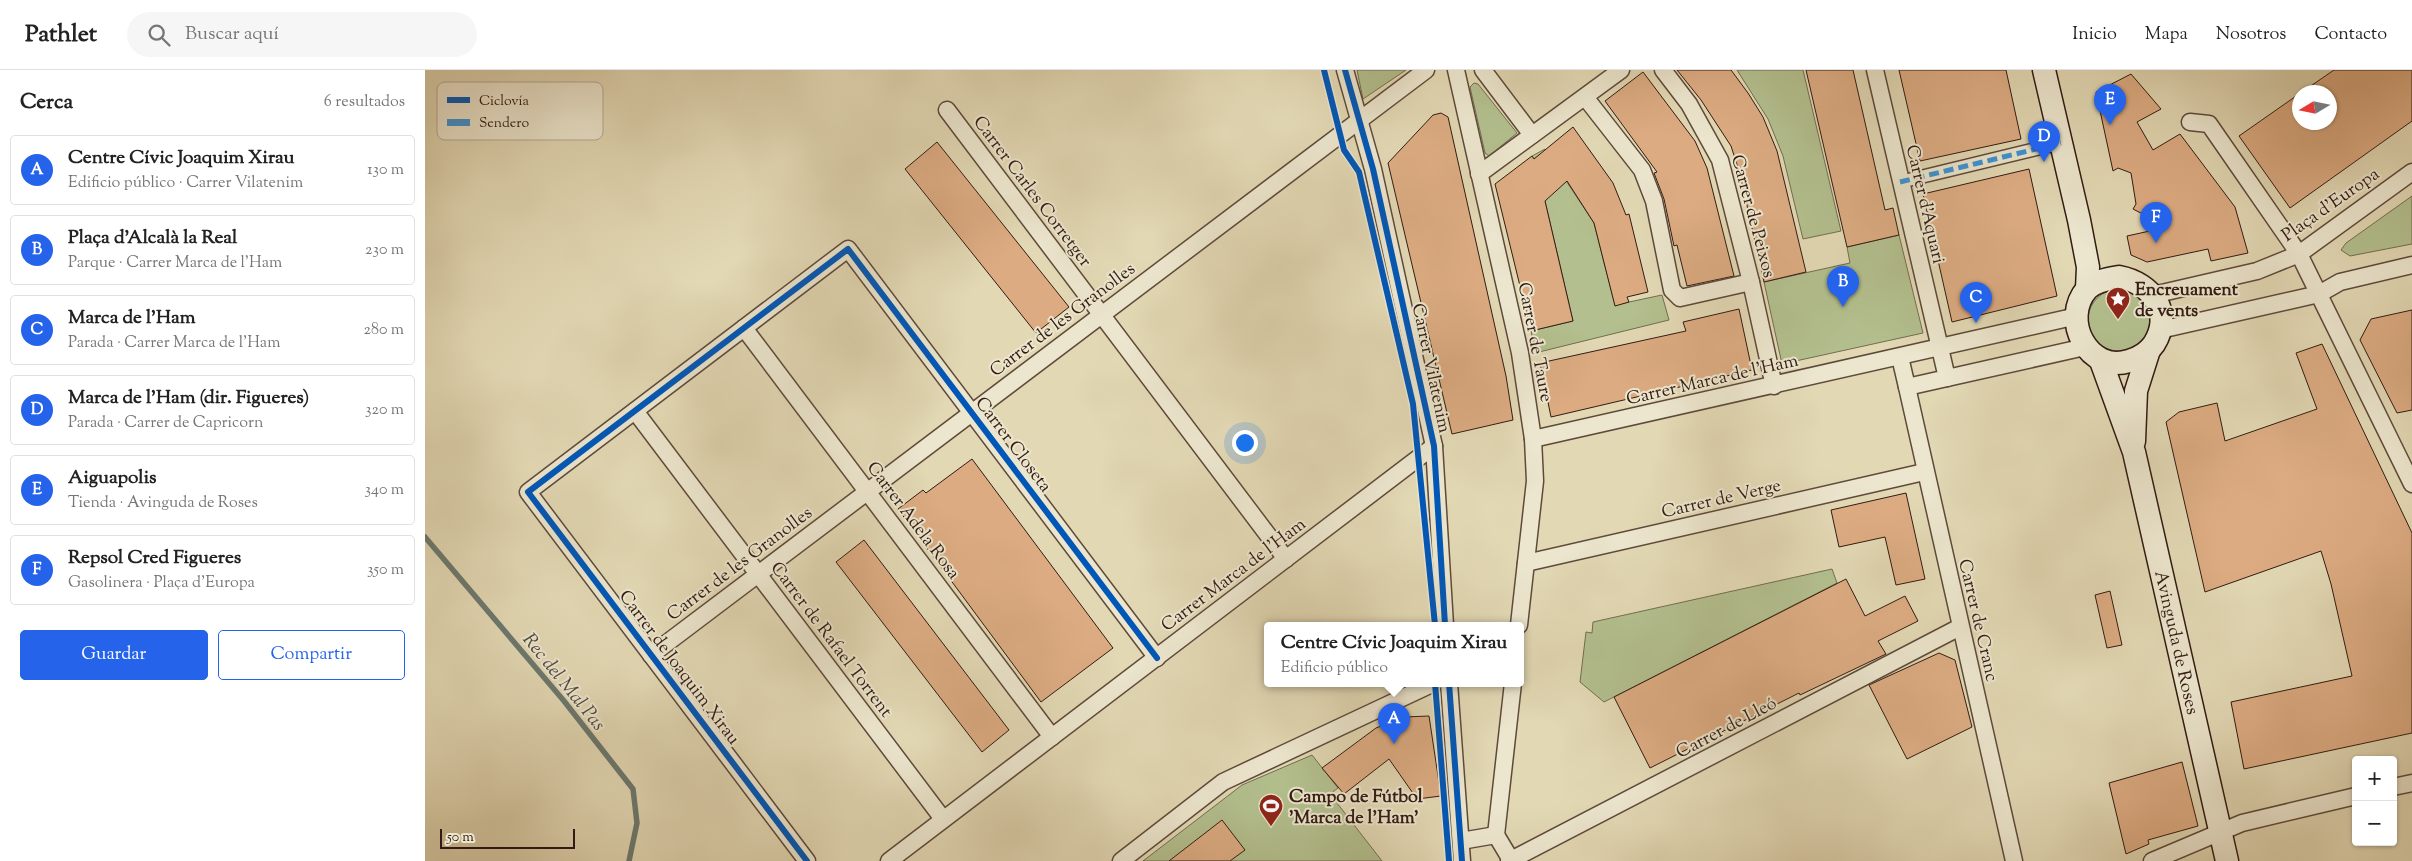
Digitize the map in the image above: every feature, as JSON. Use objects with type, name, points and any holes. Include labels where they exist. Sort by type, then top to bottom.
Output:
[{"type":"main road","points":[[2044,70],[2088,267],[2087,289],[2077,316],[2077,325],[2093,354],[2113,364],[2137,358],[2149,350],[2160,330],[2160,310],[2153,295],[2145,287],[2133,280],[2119,277],[2102,280],[2087,289]]},
{"type":"main road","points":[[2079,220],[2102,262],[2119,277]]},
{"type":"main road","name":"Avinguda de Roses","points":[[2134,452],[2137,391],[2149,350]]},
{"type":"main road","name":"Avinguda de Roses","points":[[2093,354],[2134,452],[2227,861]]},
{"type":"street","name":"Carrer Vilatenim","points":[[1345,70],[1375,179],[1434,446],[1445,622]]},
{"type":"street","name":"Carrer de les Granolles","points":[[651,655],[1426,70]]},
{"type":"street","name":"Carrer de Taure","points":[[1456,70],[1520,353],[1533,439],[1535,481],[1519,622]]},
{"type":"street","points":[[1483,70],[1532,135]]},
{"type":"street","points":[[1479,174],[1621,70]]},
{"type":"street","name":"Carrer de Peixos","points":[[1663,70],[1694,112],[1720,160],[1751,282],[1774,386]]},
{"type":"street","name":"Carrer d'Aquari","points":[[1875,70],[1940,347]]},
{"type":"street","points":[[1585,98],[1642,170],[1654,201],[1672,290],[1681,298],[1751,282]]},
{"type":"street","name":"Carrer Carles Corretger","points":[[947,110],[1286,559]]},
{"type":"street","points":[[2190,122],[2209,124],[2299,254],[2412,484]]},
{"type":"street","points":[[1900,182],[2061,143]]},
{"type":"street","name":"Plaça d'Europa","points":[[2153,295],[2257,271],[2299,254],[2412,172]]},
{"type":"street","name":"Carrer Closeta","points":[[744,328],[848,249],[1157,658]]},
{"type":"street","points":[[2160,330],[2319,294],[2340,282],[2412,265]]},
{"type":"street","name":"Carrer Marca de l'Ham","points":[[1533,439],[2077,316]]},
{"type":"street","points":[[635,411],[744,328]]},
{"type":"street","name":"Carrer Adela Rosa","points":[[744,328],[1052,737]]},
{"type":"street","points":[[1940,347],[1947,378]]},
{"type":"street","points":[[1900,357],[1907,387],[1947,378],[2093,354]]},
{"type":"street","name":"Carrer de Cranc","points":[[1907,387],[1924,472],[2014,861]]},
{"type":"street","name":"Carrer de Joaquim Xirau","points":[[635,411],[528,492],[807,861]]},
{"type":"street","name":"Carrer de Rafael Torrent","points":[[635,411],[943,820]]},
{"type":"street","name":"Carrer Marca de l'Ham","points":[[889,861],[1434,446]]},
{"type":"street","name":"Carrer de Verge","points":[[1526,563],[1924,472]]},
{"type":"street","name":"Carrer de Lleó","points":[[1510,861],[1960,627]]},
{"type":"street","points":[[1121,861],[1223,782],[1425,687]]},
{"type":"street","points":[[1449,687],[1462,861]]},
{"type":"street","points":[[1510,861],[1496,835],[1513,687]]},
{"type":"street","points":[[2397,787],[2412,783]]},
{"type":"street","points":[[2152,861],[2252,820],[2352,797]]},
{"type":"street","points":[[1461,841],[1496,835]]},
{"type":"green space","points":[[1357,70],[1406,70],[1363,99]]},
{"type":"green space","points":[[1737,70],[1803,70],[1841,231],[1803,239],[1783,156],[1768,119]]},
{"type":"green space","points":[[1474,83],[1478,84],[1517,133],[1489,156],[1485,153],[1470,87]]},
{"type":"green space","points":[[1545,149],[1594,223],[1615,305],[1662,295],[1669,320],[1535,353],[1531,331],[1573,321],[1545,201],[1532,156]]},
{"type":"green space","points":[[2412,196],[2412,244],[2350,256],[2341,250],[2346,243]]},
{"type":"green space","points":[[1899,235],[1923,333],[1782,364],[1764,282],[1850,263],[1847,247]]},
{"type":"green space","points":[[2119,289],[2136,294],[2141,298],[2145,303],[2150,320],[2145,337],[2141,342],[2136,346],[2119,351],[2102,346],[2097,342],[2093,337],[2088,320],[2093,303],[2097,298],[2102,294]]},
{"type":"green space","points":[[1832,569],[1837,583],[1604,702],[1580,682],[1586,632],[1592,633],[1593,622]]},
{"type":"green space","name":"Campo de Fútbol 'Marca de l'Ham'","points":[[1312,755],[1338,788],[1330,794],[1382,861],[1143,861],[1242,785]]},
{"type":"building","points":[[1677,70],[1731,70],[1748,93],[1763,117],[1777,151],[1806,272],[1764,282],[1740,174],[1731,146],[1701,100]]},
{"type":"building","points":[[1806,70],[1853,70],[1885,210],[1893,208],[1899,235],[1847,247]]},
{"type":"building","points":[[1899,70],[2006,70],[2021,139],[1920,161]]},
{"type":"building","points":[[2334,70],[2412,70],[2412,121],[2290,208],[2239,136],[2292,99],[2292,130],[2337,130],[2337,85],[2312,85]]},
{"type":"building","points":[[1643,72],[1695,141],[1707,168],[1734,276],[1687,286],[1677,245],[1674,246],[1664,199],[1654,173],[1657,172],[1605,101]]},
{"type":"building","points":[[2131,74],[2161,109],[2137,122],[2153,150],[2180,134],[2235,207],[2248,253],[2211,261],[2208,249],[2147,262],[2131,255],[2127,236],[2168,227],[2133,209],[2136,204],[2131,173],[2118,168],[2113,171],[2096,92]]},
{"type":"building","points":[[1441,113],[1448,117],[1506,376],[1513,420],[1452,434],[1388,163],[1433,115]]},
{"type":"building","points":[[1573,127],[1613,183],[1626,215],[1629,214],[1648,292],[1627,297],[1629,302],[1615,306],[1594,223],[1567,181],[1545,201],[1573,321],[1531,331],[1495,184],[1532,156],[1534,159]]},
{"type":"building","points":[[937,142],[1069,307],[1036,333],[905,169]]},
{"type":"building","points":[[2029,169],[2057,296],[1952,322],[1923,194]]},
{"type":"building","points":[[1739,309],[1752,370],[1551,417],[1540,363],[1686,331],[1683,322]]},
{"type":"building","points":[[2412,310],[2412,410],[2397,413],[2360,340],[2371,319]]},
{"type":"building","points":[[2322,344],[2412,533],[2412,733],[2244,769],[2231,702],[2352,676],[2331,584],[2321,551],[2205,592],[2166,422],[2179,412],[2217,403],[2225,441],[2317,409],[2296,353]]},
{"type":"building","points":[[972,459],[1113,648],[1041,702],[898,509],[923,490],[926,493]]},
{"type":"building","points":[[1906,493],[1925,579],[1896,585],[1885,537],[1839,547],[1831,510]]},
{"type":"building","points":[[864,540],[1009,730],[982,752],[836,562]]},
{"type":"building","points":[[1846,579],[1865,616],[1905,596],[1918,621],[1878,641],[1886,654],[1800,695],[1799,693],[1650,768],[1614,697]]},
{"type":"building","points":[[2110,591],[2122,645],[2107,648],[2095,595]]},
{"type":"building","points":[[1939,653],[1955,660],[1972,727],[1907,759],[1869,685]]},
{"type":"building","points":[[1429,716],[1441,796],[1417,799],[1389,759],[1344,794],[1322,768],[1376,728],[1404,717]]},
{"type":"building","points":[[2182,762],[2198,826],[2148,840],[2149,844],[2126,854],[2109,783]]},
{"type":"building","points":[[1222,820],[1245,850],[1230,861],[1169,861]]},
{"type":"waterway","name":"Rec del Mal Pas","points":[[425,537],[564,701],[633,789],[637,823],[629,861]]},
{"type":"marked path","points":[[1900,182],[2061,143]]},
{"type":"cycle path","points":[[1324,70],[1344,150],[1359,172],[1413,404],[1435,622]]},
{"type":"cycle path","points":[[1345,70],[1373,169],[1434,446],[1445,622]]},
{"type":"cycle path","points":[[807,861],[528,492],[848,249],[1157,658]]},
{"type":"cycle path","points":[[1435,687],[1449,861]]},
{"type":"cycle path","points":[[1449,687],[1462,861]]},
{"type":"place","name":"Aiguapolis","points":[[2110,125]]},
{"type":"place","name":"Marca de l'Ham (dir. Figueres)","points":[[2044,162]]},
{"type":"place","name":"Repsol Cred Figueres","points":[[2156,243]]},
{"type":"place","name":"Plaça d'Alcalà la Real","points":[[1843,307]]},
{"type":"place","name":"Encreuament de vents","points":[[2118,320]]},
{"type":"place","name":"Marca de l'Ham","points":[[1976,323]]},
{"type":"place","name":"Centre Cívic Joaquim Xirau","points":[[1394,744]]},
{"type":"place","name":"Campo de Fútbol 'Marca de l'Ham'","points":[[1271,827]]}]
